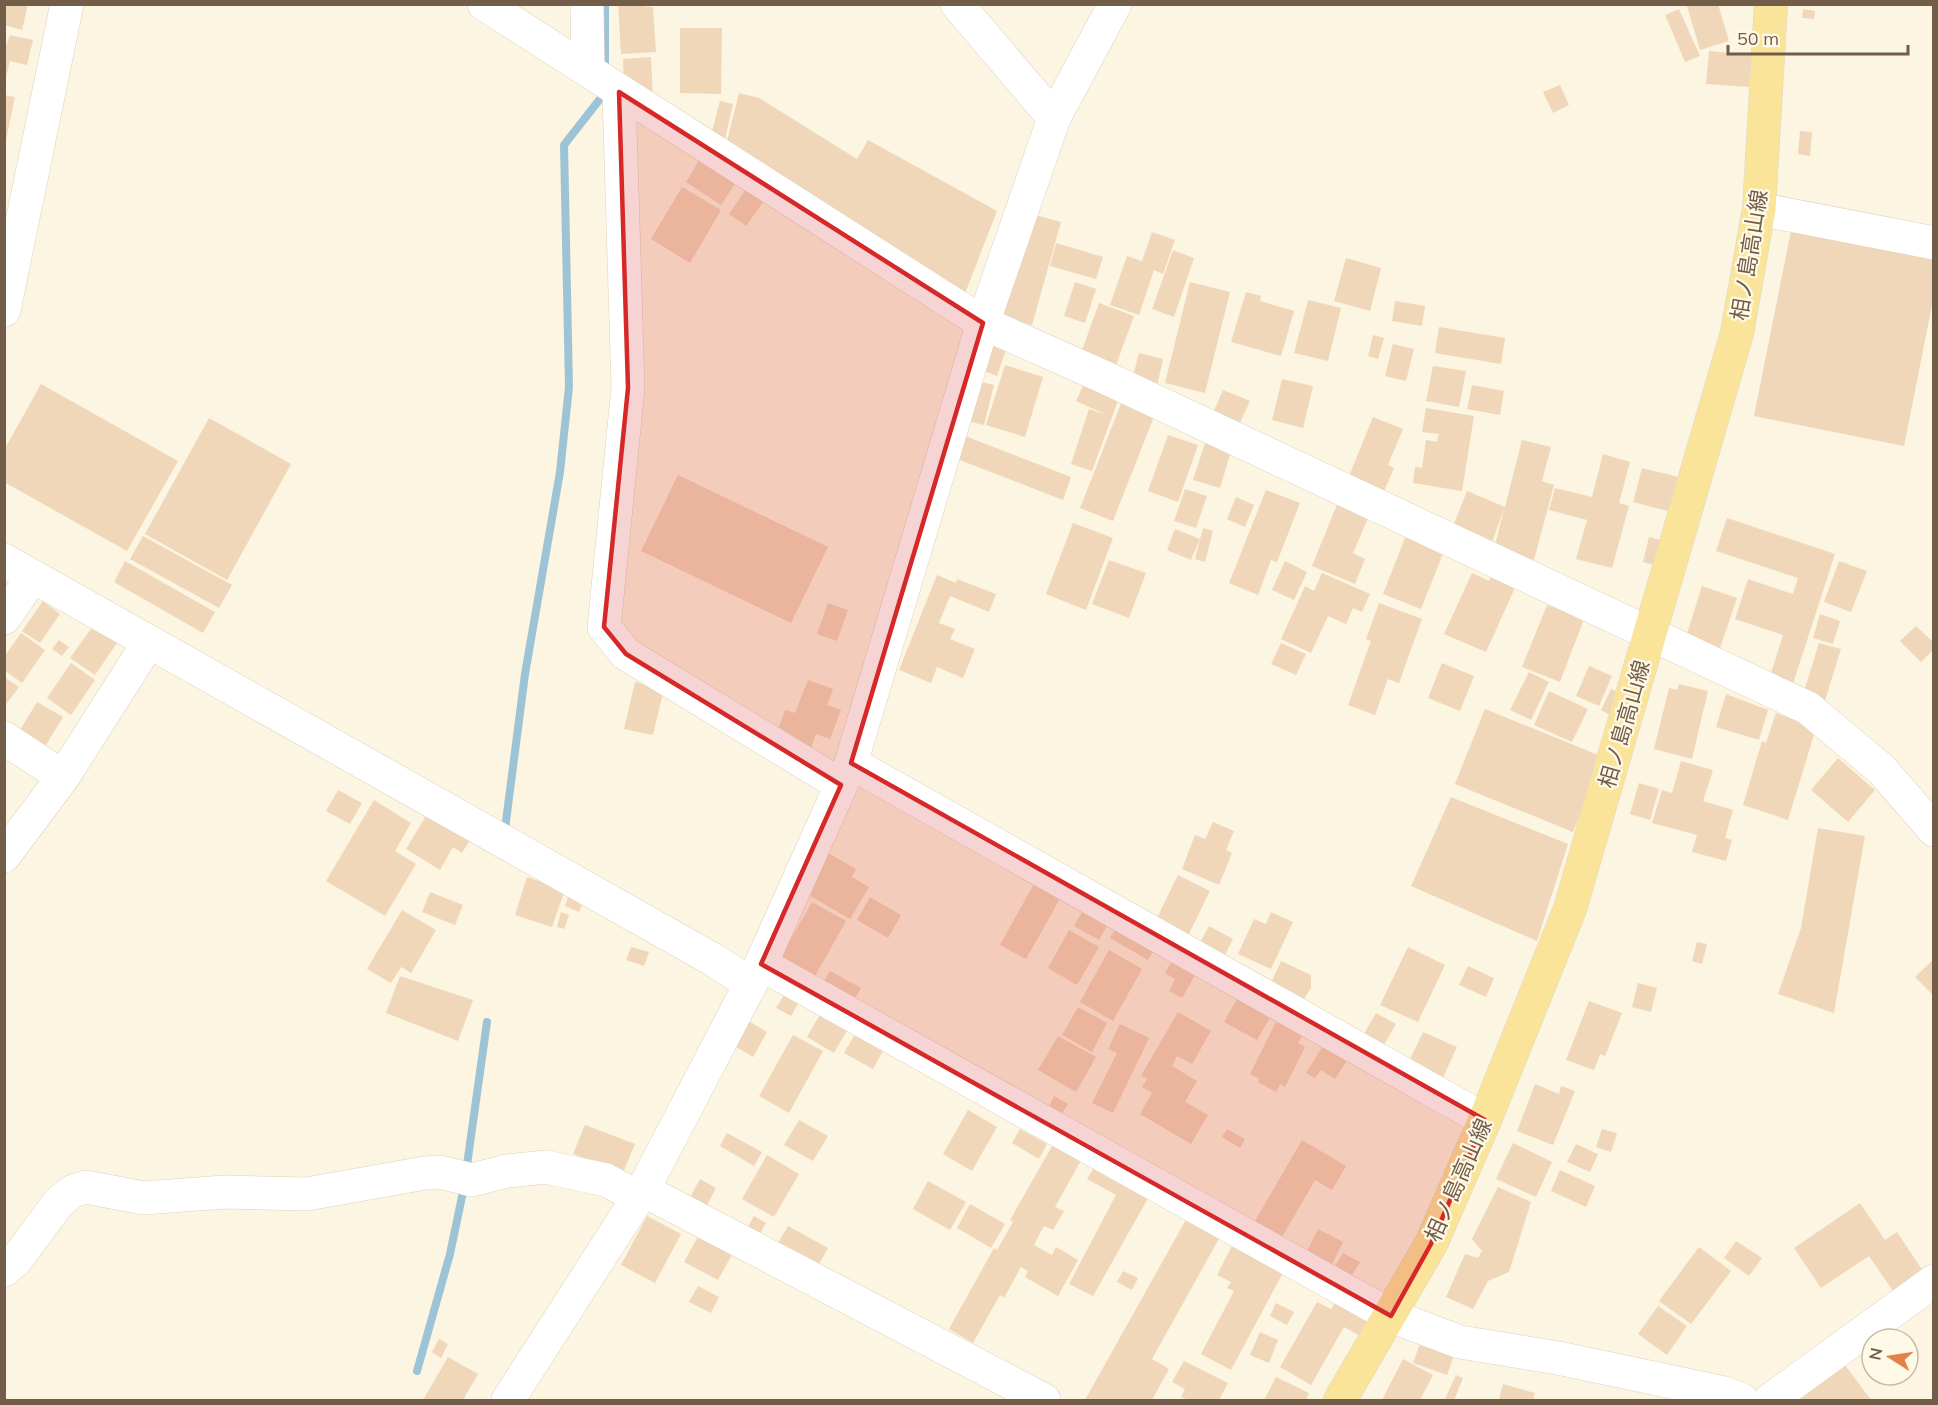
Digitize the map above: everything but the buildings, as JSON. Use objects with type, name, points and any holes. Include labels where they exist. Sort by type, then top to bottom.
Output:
[{"type":"main road","name":"相ノ島高山線","points":[[1340,1401],[1431,1244],[1485,1120],[1570,909],[1737,333],[1759,209],[1771,4]]},
{"type":"street","points":[[4,310],[67,4]]},
{"type":"street","points":[[484,4],[983,323],[1115,382],[1808,708],[1882,770],[1934,830]]},
{"type":"street","points":[[587,4],[588,70]]},
{"type":"street","points":[[957,4],[1054,118]]},
{"type":"street","points":[[508,1401],[641,1194],[756,974],[846,774],[983,323],[1054,118],[1115,4]]},
{"type":"street","points":[[620,92],[628,388],[604,627],[626,654],[1485,1120]]},
{"type":"street","points":[[1759,209],[1934,243]]},
{"type":"street","points":[[4,560],[149,642],[756,974],[1391,1316],[1460,1342],[1558,1358],[1724,1393],[1742,1401]]},
{"type":"street","points":[[4,618],[33,576]]},
{"type":"street","points":[[4,856],[63,777],[149,642]]},
{"type":"street","points":[[4,738],[63,777]]},
{"type":"street","points":[[4,1270],[16,1260],[59,1202],[73,1191],[86,1187],[144,1198],[225,1192],[307,1194],[425,1173],[440,1173],[466,1178],[546,1167],[606,1180],[641,1194],[1044,1401]]},
{"type":"street","points":[[1770,1401],[1779,1391],[1934,1281]]},
{"type":"highlighted area","points":[[619,92],[983,323],[851,763],[1485,1120],[1431,1244],[1391,1316],[761,964],[841,785],[626,654],[604,627],[628,388]]},
{"type":"waterway","points":[[605,4],[605,69]]},
{"type":"waterway","points":[[505,829],[525,674],[560,472],[569,387],[564,145],[600,99]]},
{"type":"waterway","points":[[466,1172],[487,1022]]},
{"type":"waterway","points":[[417,1371],[450,1254],[464,1187]]}]
